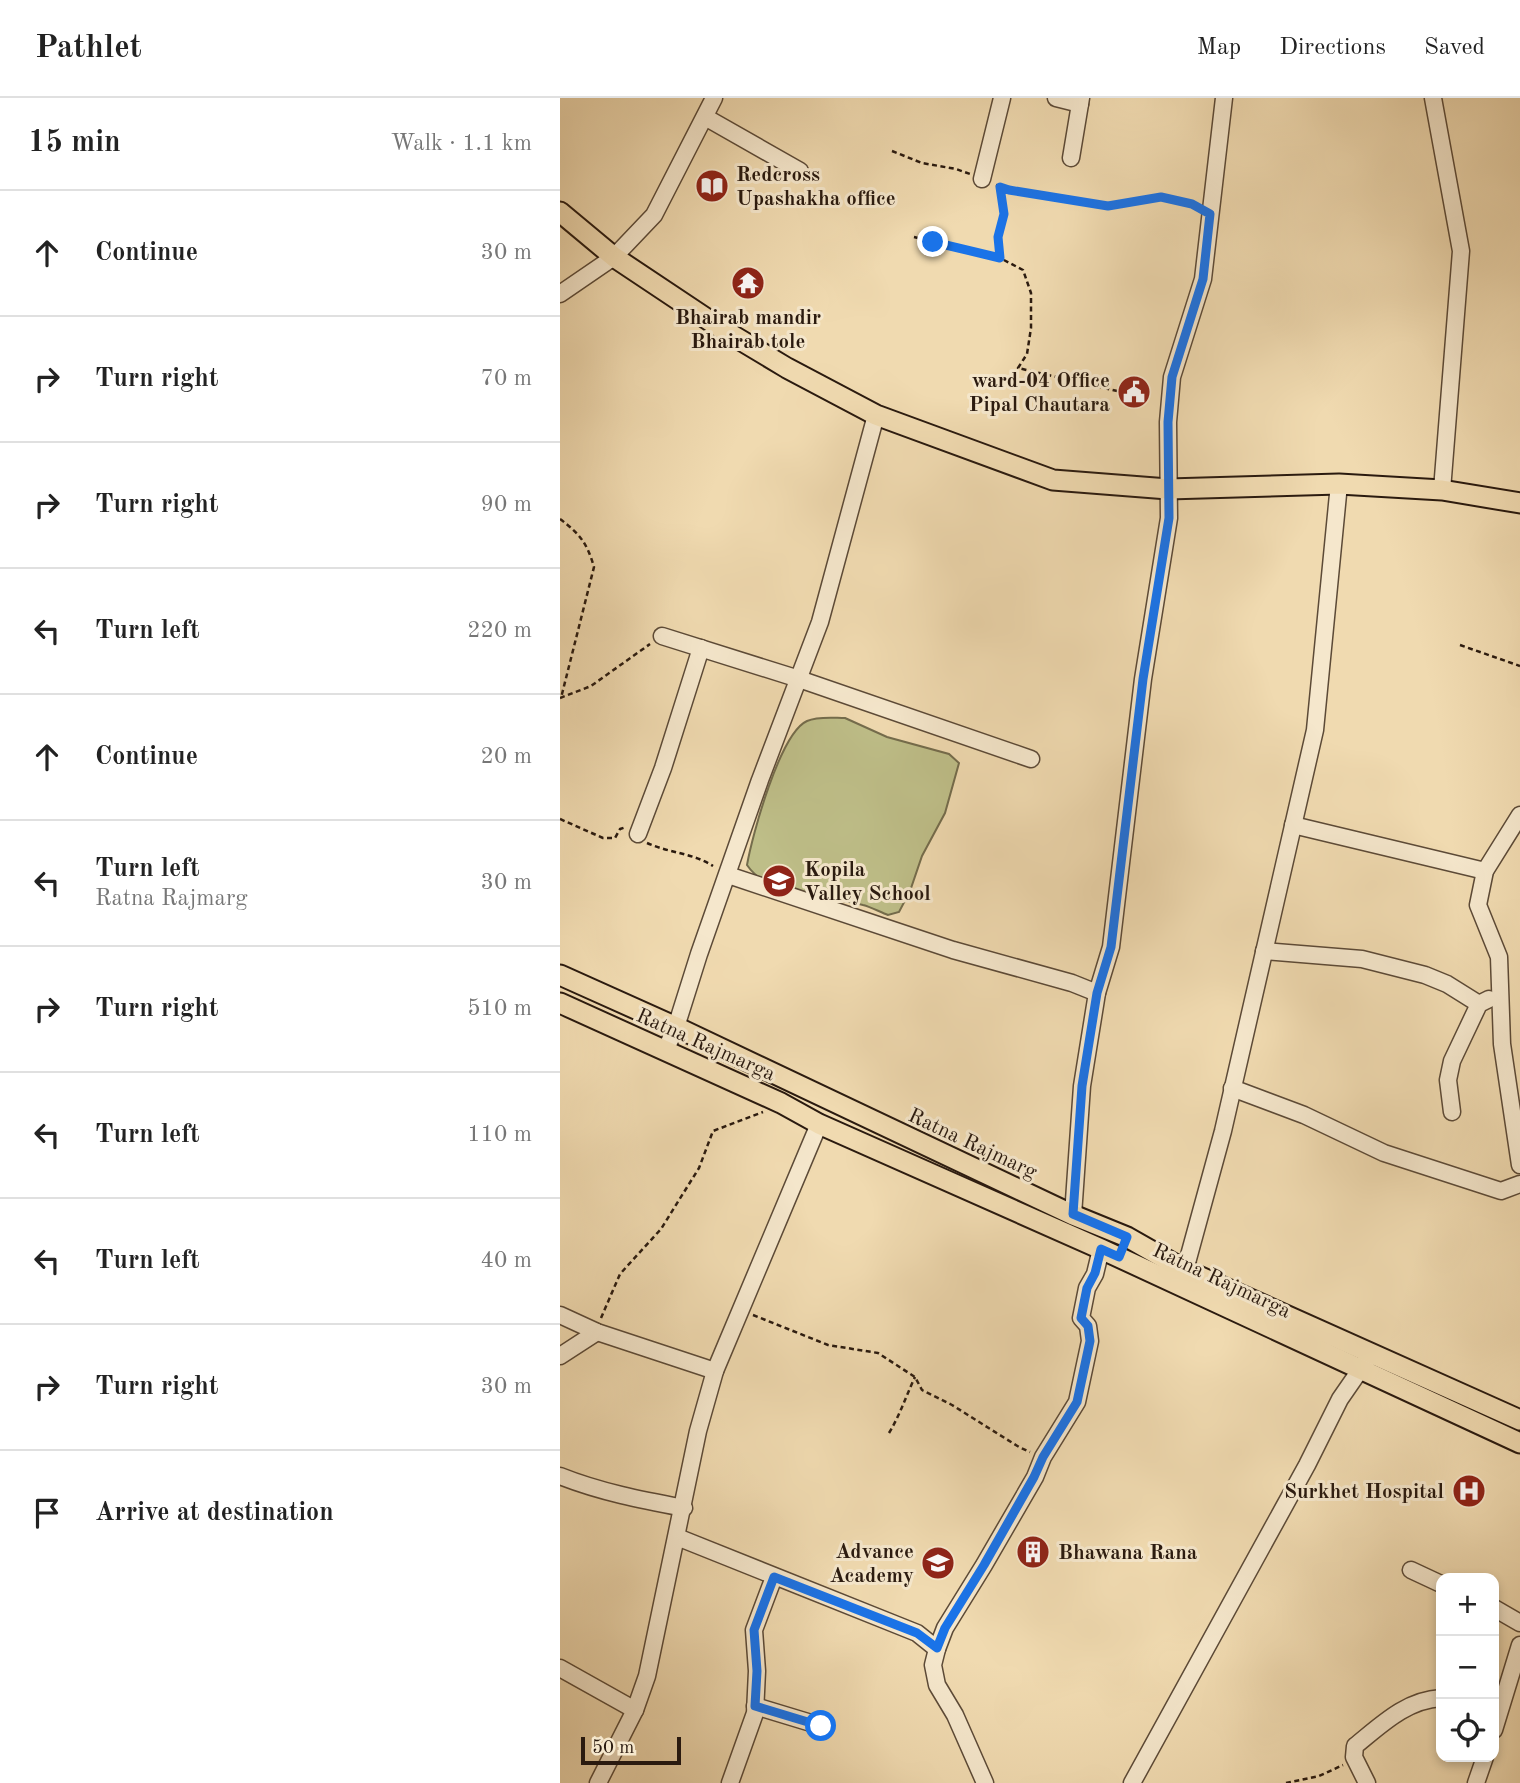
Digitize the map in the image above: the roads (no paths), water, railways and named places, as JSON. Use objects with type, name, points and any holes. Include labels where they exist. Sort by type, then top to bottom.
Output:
[{"type":"main road","points":[[560,212],[614,257],[722,329],[787,368],[876,415],[1053,480],[1168,489],[1339,484],[1442,490],[1520,503]]},
{"type":"main road","name":"Ratna Rajmarg","points":[[560,975],[1127,1237],[1185,1270],[1520,1420]]},
{"type":"main road","name":"Ratna Rajmarga","points":[[560,1003],[1520,1443]]},
{"type":"main road","points":[[1110,1253],[1127,1237]]},
{"type":"street","points":[[560,294],[614,257],[654,215],[714,98]]},
{"type":"street","points":[[982,179],[1002,98]]},
{"type":"street","points":[[1056,98],[1080,101],[1071,158]]},
{"type":"street","points":[[1073,1214],[1082,1086],[1097,993],[1111,947],[1143,679],[1169,518],[1168,422],[1172,377],[1203,279],[1224,98]]},
{"type":"street","points":[[1433,98],[1461,251],[1442,490]]},
{"type":"street","points":[[705,117],[800,170]]},
{"type":"street","points":[[666,1051],[827,597],[876,415]]},
{"type":"street","points":[[1185,1270],[1232,1088],[1315,730],[1339,484]]},
{"type":"street","points":[[662,636],[799,679],[1031,759]]},
{"type":"street","points":[[638,834],[663,768],[701,648]]},
{"type":"street","points":[[1520,815],[1485,871],[1478,905],[1499,957],[1502,1044],[1520,1166]]},
{"type":"street","points":[[1293,825],[1485,871]]},
{"type":"street","points":[[728,875],[953,950],[1072,983],[1097,993]]},
{"type":"street","points":[[1264,951],[1362,959],[1425,975],[1447,984],[1479,1004]]},
{"type":"street","points":[[1452,1112],[1448,1080],[1452,1061],[1479,1004],[1500,993]]},
{"type":"street","points":[[1232,1088],[1304,1115],[1384,1153],[1501,1191],[1520,1184]]},
{"type":"street","points":[[598,1783],[635,1710],[647,1676],[698,1431],[715,1370],[808,1156],[819,1124]]},
{"type":"street","points":[[985,1783],[955,1715],[937,1685],[933,1665],[937,1648],[945,1628],[1077,1402],[1090,1341],[1088,1326],[1081,1318],[1087,1288],[1110,1253]]},
{"type":"street","points":[[560,1315],[597,1332],[715,1370]]},
{"type":"street","points":[[560,1356],[597,1332]]},
{"type":"street","points":[[1132,1783],[1307,1465],[1340,1399],[1372,1353]]},
{"type":"street","points":[[560,1476],[640,1500],[684,1508]]},
{"type":"street","points":[[677,1537],[917,1633],[937,1648]]},
{"type":"street","points":[[1411,1570],[1436,1582]]},
{"type":"street","points":[[730,1783],[755,1713],[757,1671],[754,1630],[774,1577]]},
{"type":"street","points":[[1499,1611],[1520,1623]]},
{"type":"street","points":[[1499,1698],[1520,1645]]},
{"type":"street","points":[[560,1668],[635,1710]]},
{"type":"street","points":[[1367,1783],[1354,1757],[1355,1746],[1396,1713],[1428,1699],[1436,1698]]},
{"type":"street","points":[[755,1706],[821,1726]]},
{"type":"street","points":[[1476,1783],[1483,1762]]},
{"type":"place","name":"Redcross Upashakha office","points":[[712,186]]},
{"type":"place","name":"Bhairab mandir Bhairab tole","points":[[748,283]]},
{"type":"place","name":"ward-04 Office Pipal Chautara","points":[[1134,392]]},
{"type":"place","name":"Kopila Valley School","points":[[779,881]]},
{"type":"place","name":"Surkhet Hospital","points":[[1469,1491]]},
{"type":"place","name":"Bhawana Rana","points":[[1033,1552]]},
{"type":"place","name":"Advance Academy","points":[[938,1563]]}]
